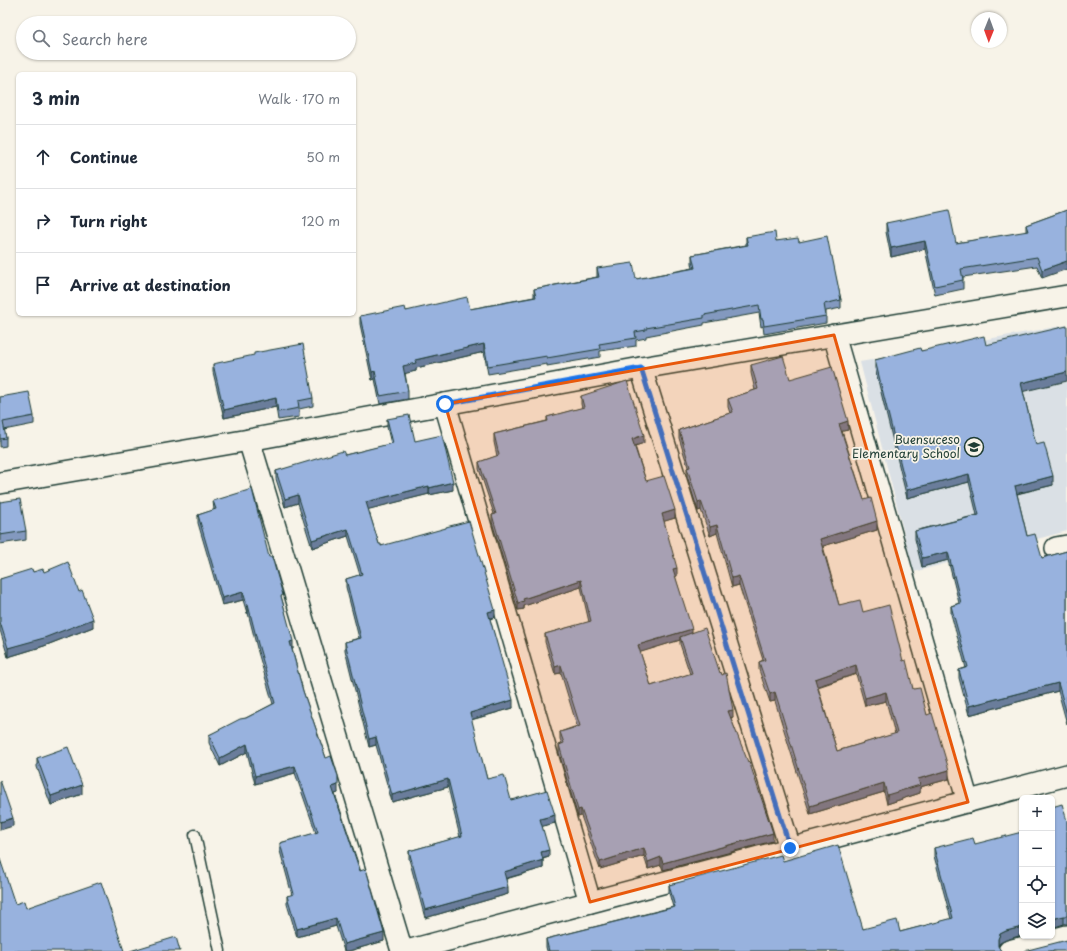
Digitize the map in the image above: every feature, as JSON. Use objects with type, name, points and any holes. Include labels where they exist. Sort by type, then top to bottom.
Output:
[{"type":"street","points":[[0,483],[249,440],[641,368],[1067,296]]},
{"type":"street","points":[[834,335],[968,802]]},
{"type":"street","points":[[641,368],[790,848]]},
{"type":"street","points":[[445,404],[590,902]]},
{"type":"street","points":[[249,440],[402,951]]},
{"type":"street","points":[[407,951],[1067,775]]},
{"type":"street","points":[[1009,951],[1067,936]]},
{"type":"lane","points":[[195,835],[220,951]]},
{"type":"highlighted area","points":[[834,335],[968,802],[590,902],[445,404]]},
{"type":"shaded area","name":"Buensuceso Elementary School","points":[[1067,325],[1067,531],[914,572],[860,362]]},
{"type":"building","points":[[949,210],[956,243],[1028,231],[1026,225],[1067,210],[1067,261],[1042,270],[1037,257],[961,269],[963,280],[935,286],[925,241],[891,248],[886,223]]},
{"type":"building","points":[[775,232],[776,241],[798,238],[799,242],[827,236],[841,300],[824,304],[826,316],[764,326],[763,319],[761,319],[759,305],[704,315],[704,318],[646,328],[646,330],[635,332],[636,338],[599,344],[600,349],[488,366],[484,344],[415,360],[416,363],[403,366],[408,391],[380,396],[375,371],[372,372],[360,316],[405,307],[406,311],[467,297],[470,309],[536,297],[534,289],[599,277],[597,268],[633,263],[636,279],[695,268],[692,255],[748,245],[746,237]]},
{"type":"building","name":"Buensuceso Elementary School","points":[[1067,326],[1067,372],[1021,383],[1036,445],[1044,443],[1053,476],[1015,486],[1027,536],[1035,534],[1042,558],[1067,551],[1067,715],[1058,683],[969,706],[959,670],[968,667],[951,606],[961,603],[948,552],[922,558],[915,531],[979,515],[969,474],[907,490],[875,360],[920,348],[921,351],[984,336],[986,345]]},
{"type":"building","points":[[303,344],[313,398],[298,401],[299,408],[278,412],[276,398],[224,410],[213,364],[254,355],[254,353]]},
{"type":"building","points":[[783,356],[790,379],[832,367],[848,421],[839,424],[864,500],[871,498],[877,521],[820,539],[839,605],[860,600],[863,612],[889,605],[903,661],[906,660],[913,689],[920,688],[927,715],[932,713],[949,770],[918,779],[920,785],[887,795],[884,783],[810,806],[775,692],[770,694],[759,662],[765,660],[739,576],[732,578],[717,525],[710,527],[701,501],[698,502],[687,468],[690,467],[679,430],[733,412],[728,399],[758,389],[751,365]],"holes":[[[856,665],[865,698],[886,692],[897,733],[837,751],[815,679]]]},
{"type":"building","points":[[627,381],[644,435],[632,439],[646,481],[664,476],[675,510],[662,514],[677,568],[673,569],[692,629],[638,645],[651,686],[692,673],[680,637],[705,628],[720,673],[721,672],[722,675],[726,673],[733,710],[728,711],[748,762],[749,761],[773,833],[663,863],[661,857],[648,862],[644,848],[600,862],[581,809],[578,810],[559,745],[564,743],[560,732],[580,726],[561,665],[555,667],[545,634],[591,621],[581,580],[523,599],[524,601],[518,603],[492,515],[496,514],[479,462],[499,455],[494,434],[548,421],[547,417],[584,407],[581,396]]},
{"type":"building","points":[[29,392],[34,416],[3,422],[6,438],[0,439],[0,397]]},
{"type":"building","points":[[409,415],[415,441],[442,435],[453,482],[429,488],[429,486],[366,502],[379,544],[381,544],[381,546],[469,521],[495,610],[488,612],[513,700],[470,713],[487,779],[504,775],[511,800],[547,790],[555,815],[540,819],[549,850],[541,852],[543,860],[504,872],[508,887],[425,910],[409,851],[462,836],[448,779],[392,795],[376,737],[369,739],[345,642],[361,638],[346,579],[362,574],[348,529],[312,540],[298,495],[285,499],[276,471],[343,451],[345,455],[393,443],[387,419]]},
{"type":"building","points":[[252,489],[269,557],[272,557],[283,595],[281,596],[293,641],[290,642],[303,691],[326,758],[331,756],[338,776],[338,785],[332,787],[360,871],[366,869],[384,933],[344,944],[336,918],[297,929],[287,896],[294,894],[280,843],[318,832],[295,766],[255,776],[247,744],[220,758],[209,735],[275,703],[248,605],[243,592],[222,598],[198,515],[216,509],[213,501]]},
{"type":"building","points":[[20,499],[26,531],[0,535],[0,502]]},
{"type":"building","points":[[68,562],[79,592],[82,590],[93,619],[44,638],[8,648],[0,622],[0,579],[32,569],[33,572],[43,569],[44,572]]},
{"type":"building","points":[[68,747],[82,785],[51,796],[37,758]]},
{"type":"building","points":[[0,780],[13,818],[0,822]]},
{"type":"building","points":[[1062,804],[1067,821],[1067,916],[1055,918],[1055,831],[1055,806]]},
{"type":"building","points":[[1019,833],[1019,928],[1000,934],[998,946],[1001,951],[549,951],[546,939],[675,907],[669,885],[781,855],[783,861],[838,845],[863,929],[897,920],[900,932],[953,918],[934,848],[973,838],[975,844]]},
{"type":"building","points":[[0,859],[15,904],[24,901],[26,908],[101,882],[124,951],[0,951]]},
{"type":"building","points":[[176,937],[180,951],[130,951]]},
{"type":"building","points":[[1067,940],[1067,951],[1024,951]]},
{"type":"place","name":"Buensuceso Elementary School","points":[[974,447]]},
{"type":"route","points":[[445,404],[641,368],[790,848]]}]
